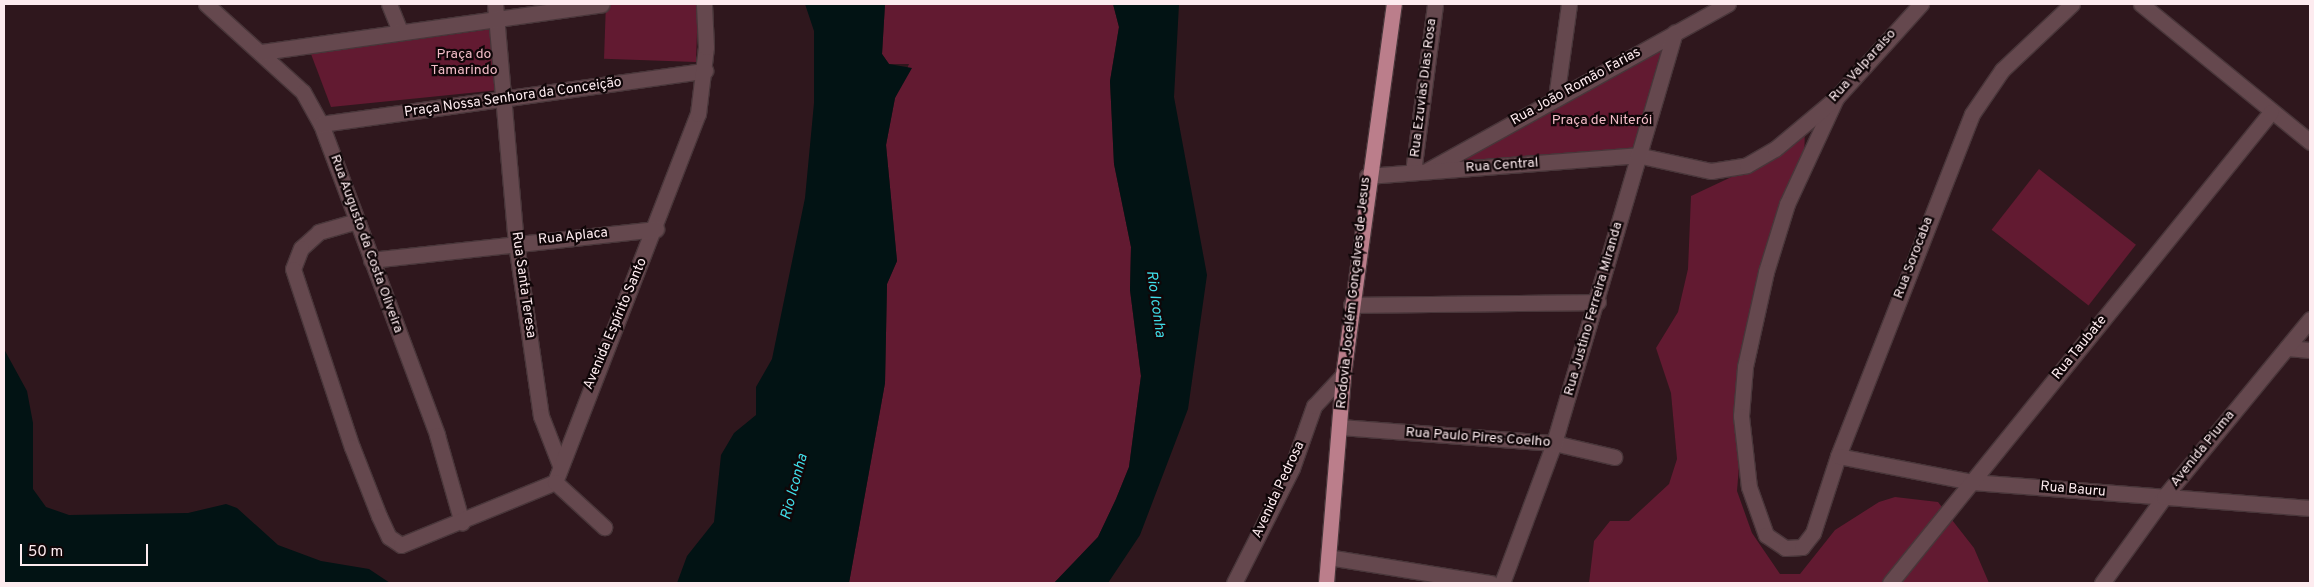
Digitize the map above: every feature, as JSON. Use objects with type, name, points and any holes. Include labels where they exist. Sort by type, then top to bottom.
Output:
[{"type":"main road","name":"Rodovia Jocelém Gonçalves de Jesus","points":[[1326,583],[1343,374],[1351,305],[1367,176],[1394,4]]},
{"type":"street","name":"Rua Augusto da Costa Oliveira","points":[[206,4],[262,52],[303,92],[322,124],[437,435],[462,523]]},
{"type":"street","points":[[389,4],[400,32]]},
{"type":"street","name":"Rua Santa Teresa","points":[[495,4],[516,243],[542,416],[560,465]]},
{"type":"street","points":[[262,52],[602,4]]},
{"type":"street","name":"Avenida Espírito Santo","points":[[555,482],[560,465],[656,228],[698,114],[704,71],[704,4]]},
{"type":"street","name":"Rua Ezuvias Dias Rosa","points":[[1419,172],[1435,4]]},
{"type":"street","points":[[1556,98],[1569,4]]},
{"type":"street","points":[[1696,20],[1698,4]]},
{"type":"street","name":"Rua João Romão Farias","points":[[1419,172],[1728,4]]},
{"type":"street","name":"Rua Valparaiso","points":[[1637,155],[1711,171],[1747,165],[1775,149],[1836,98],[1921,4]]},
{"type":"street","name":"Rua Sorocaba","points":[[1836,98],[1787,204],[1766,272],[1746,368],[1741,416],[1749,487],[1766,535],[1785,548],[1807,543],[1838,456],[1972,114],[2002,70],[2072,4]]},
{"type":"street","points":[[2141,4],[2310,142]]},
{"type":"street","name":"Rua Justino Ferreira Miranda","points":[[1502,583],[1554,443],[1598,302],[1637,155],[1675,32]]},
{"type":"street","name":"Praça Nossa Senhora da Conceição","points":[[322,124],[704,71]]},
{"type":"street","name":"Rua Taubate","points":[[1890,583],[2271,112]]},
{"type":"street","name":"Rua Central","points":[[1367,176],[1637,155]]},
{"type":"street","points":[[357,221],[318,232],[301,248],[293,269],[352,447],[389,537],[401,545],[462,523],[555,482],[604,527]]},
{"type":"street","name":"Rua Aplaca","points":[[371,260],[656,228]]},
{"type":"street","points":[[1351,305],[1598,302]]},
{"type":"street","name":"Avenida Piuma","points":[[2102,583],[2164,498],[2310,319]]},
{"type":"street","points":[[2286,348],[2310,350]]},
{"type":"street","name":"Avenida Pedrosa","points":[[1234,583],[1292,468],[1314,406],[1343,374]]},
{"type":"street","name":"Rua Paulo Pires Coelho","points":[[1340,427],[1554,443],[1614,457]]},
{"type":"street","name":"Rua Bauru","points":[[1838,456],[1972,482],[2310,508]]},
{"type":"street","points":[[1328,557],[1491,583]]},
{"type":"green space","points":[[606,4],[698,4],[696,62],[604,59]]},
{"type":"green space","points":[[885,4],[1113,4],[1119,27],[1110,81],[1114,164],[1131,247],[1130,290],[1141,376],[1129,467],[1116,499],[1098,537],[1054,583],[849,583],[885,383],[887,284],[897,261],[886,145],[895,98],[909,64],[889,64],[882,54]]},
{"type":"green space","name":"Praça do Tamarindo","points":[[492,29],[499,90],[331,107],[311,54]]},
{"type":"green space","name":"Praça de Niterói","points":[[1673,35],[1633,160],[1416,179]]},
{"type":"green space","points":[[1805,125],[1804,166],[1785,240],[1757,310],[1746,381],[1737,491],[1752,533],[1780,574],[1800,574],[1835,530],[1879,502],[1895,497],[1938,502],[1974,548],[1989,583],[1589,583],[1594,541],[1610,521],[1629,521],[1669,484],[1677,459],[1671,393],[1656,348],[1678,312],[1688,269],[1691,196],[1759,164]]},
{"type":"green space","points":[[2039,169],[2136,245],[2089,305],[1992,230]]},
{"type":"water","name":"Rio Iconha","points":[[805,4],[885,4],[882,54],[889,64],[912,68],[895,98],[886,145],[897,261],[887,284],[885,383],[849,583],[677,583],[687,556],[714,522],[721,455],[734,433],[756,415],[756,387],[772,359],[805,198],[814,103],[814,31]]},
{"type":"water","name":"Rio Iconha","points":[[1113,4],[1179,4],[1174,97],[1207,275],[1188,409],[1140,535],[1108,583],[1054,583],[1098,537],[1116,499],[1129,467],[1141,376],[1130,290],[1131,247],[1114,164],[1110,81],[1119,27]]},
{"type":"water","points":[[4,349],[27,391],[33,423],[33,489],[46,507],[69,515],[188,513],[226,504],[237,508],[278,545],[321,561],[369,569],[390,583],[4,583]]}]
